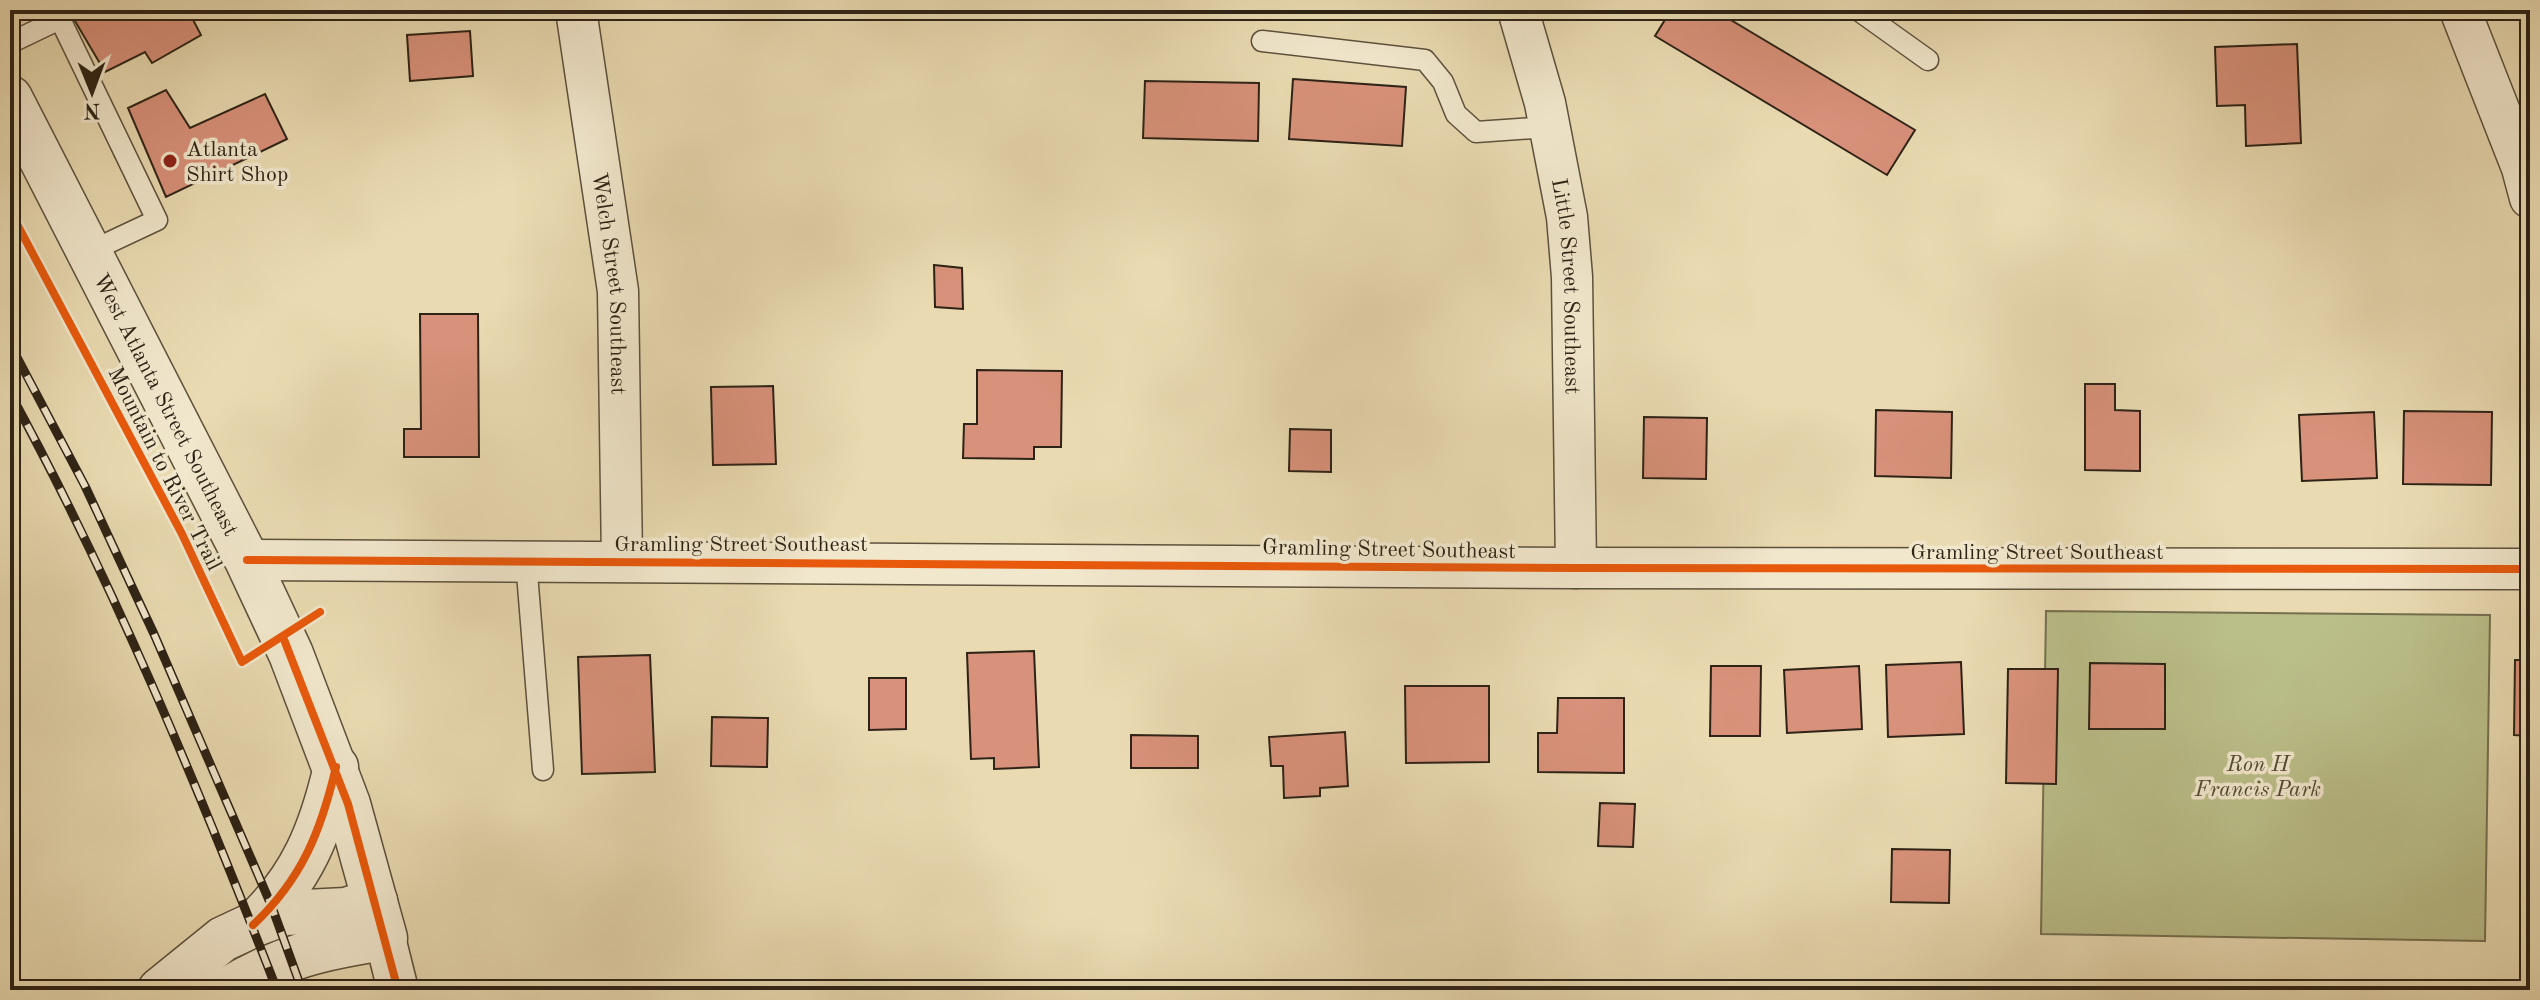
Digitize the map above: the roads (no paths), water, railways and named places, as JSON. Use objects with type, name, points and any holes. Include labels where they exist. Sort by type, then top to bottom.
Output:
[{"type":"street","name":"Welch Street Southeast","points":[[576,10],[618,291],[622,561]]},
{"type":"street","name":"Little Street Southeast","points":[[1518,10],[1549,127],[1567,217],[1572,277],[1576,568]]},
{"type":"street","points":[[2460,10],[2522,168],[2530,198]]},
{"type":"street","name":"West Atlanta Street Southeast","points":[[10,98],[247,560],[291,654],[336,767],[360,843],[398,990]]},
{"type":"street","name":"Gramling Street Southeast","points":[[247,560],[1576,568],[2530,569]]},
{"type":"street","points":[[253,925],[272,907],[313,844],[336,767]]},
{"type":"street","points":[[160,990],[223,939],[285,913],[346,910],[380,919]]},
{"type":"street","points":[[227,990],[250,975],[321,948],[380,919]]},
{"type":"lane","points":[[1858,10],[1928,60]]},
{"type":"lane","points":[[10,43],[66,14],[157,220],[89,252]]},
{"type":"lane","points":[[1262,41],[1425,60],[1443,82],[1456,114],[1476,132],[1549,127]]},
{"type":"lane","points":[[526,561],[543,770]]},
{"type":"railway","points":[[10,344],[85,486],[154,634],[272,907],[302,990]]},
{"type":"railway","points":[[10,393],[84,538],[153,687],[277,990]]},
{"type":"place","name":"Atlanta Shirt Shop","points":[[170,161]]},
{"type":"park label","name":"Ron H Francis Park","points":[[2258,776]]}]
